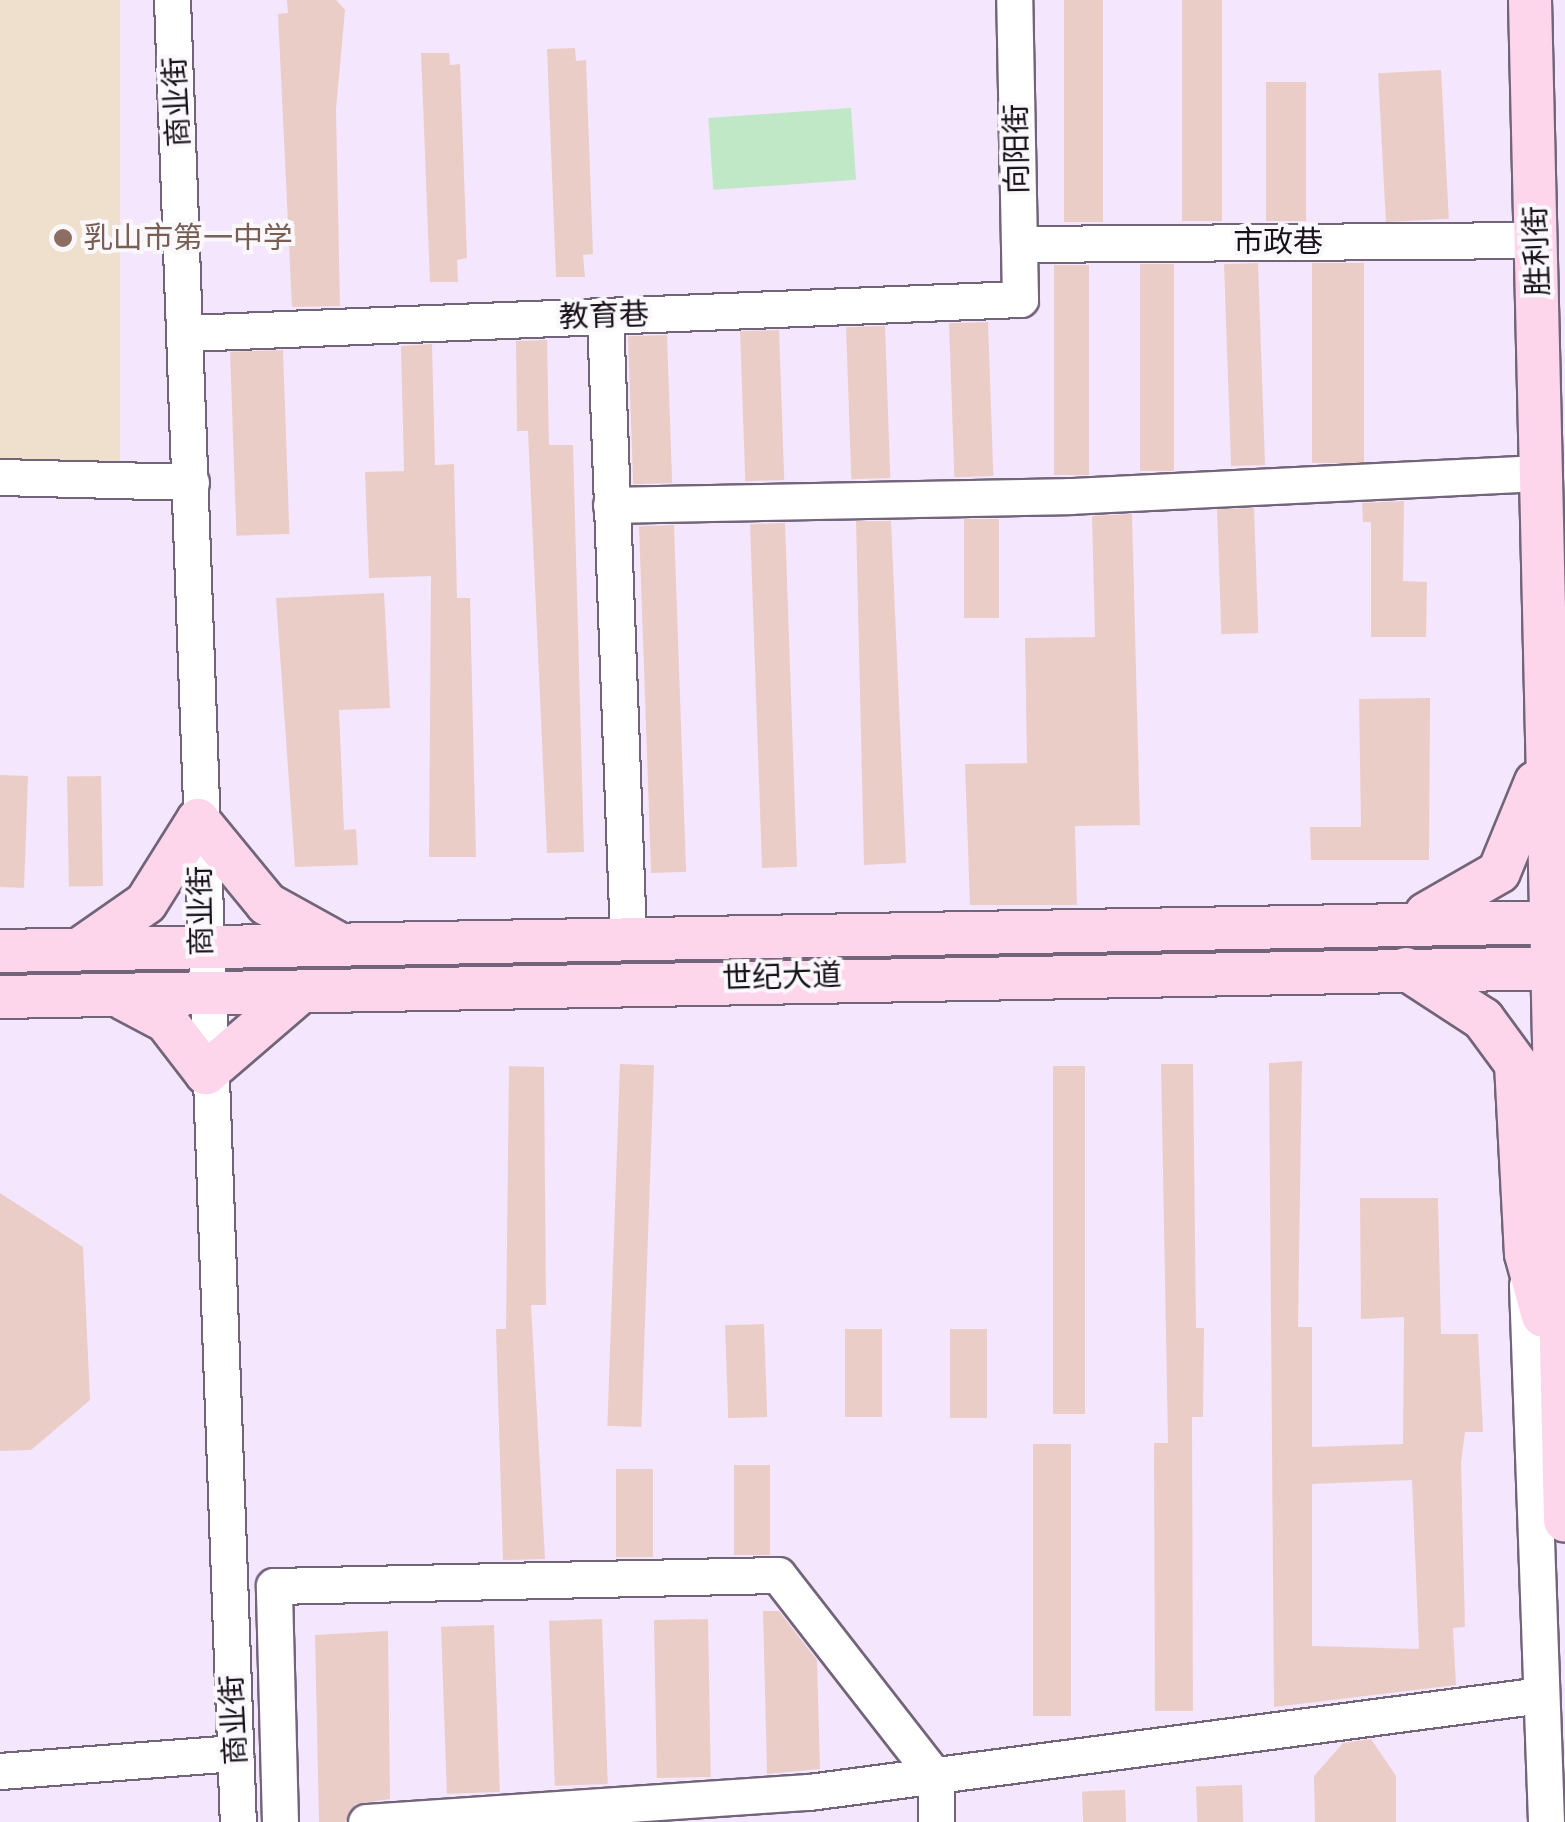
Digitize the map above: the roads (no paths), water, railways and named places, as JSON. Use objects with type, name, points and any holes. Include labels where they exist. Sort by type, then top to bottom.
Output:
[{"type":"main road","name":"胜利街","points":[[1530,0],[1551,253]]},
{"type":"main road","name":"胜利街","points":[[1558,0],[1551,253],[1553,382],[1542,473],[1546,712],[1559,922],[1560,1374],[1565,1521]]},
{"type":"main road","points":[[1410,919],[1484,885],[1514,852],[1546,712]]},
{"type":"main road","points":[[78,950],[146,903],[198,820],[266,904],[344,946]]},
{"type":"main road","name":"世纪大道","points":[[0,951],[1410,919],[1559,922]]},
{"type":"main road","points":[[1396,965],[1458,998],[1503,1038],[1516,1064],[1526,1254],[1560,1374]]},
{"type":"main road","name":"世纪大道","points":[[0,996],[202,996],[1396,965],[1559,968]]},
{"type":"main road","points":[[116,996],[166,1021],[206,1073],[300,992]]},
{"type":"street","name":"商业街","points":[[172,0],[188,333],[202,996],[238,1822]]},
{"type":"street","name":"向阳街","points":[[1014,0],[1020,298]]},
{"type":"street","name":"市政巷","points":[[1019,244],[1551,253]]},
{"type":"street","name":"教育巷","points":[[188,333],[1020,298]]},
{"type":"street","points":[[605,316],[628,938]]},
{"type":"street","points":[[611,505],[1070,496],[1542,473]]},
{"type":"street","points":[[0,477],[191,482]]},
{"type":"street","points":[[1526,1254],[1546,1822]]},
{"type":"street","points":[[280,1822],[274,1586],[778,1574],[936,1778],[936,1822]]},
{"type":"street","points":[[366,1822],[936,1778],[1541,1696]]},
{"type":"street","points":[[0,1771],[235,1754]]},
{"type":"place","name":"乳山市第一中学","points":[[63,238]]}]
